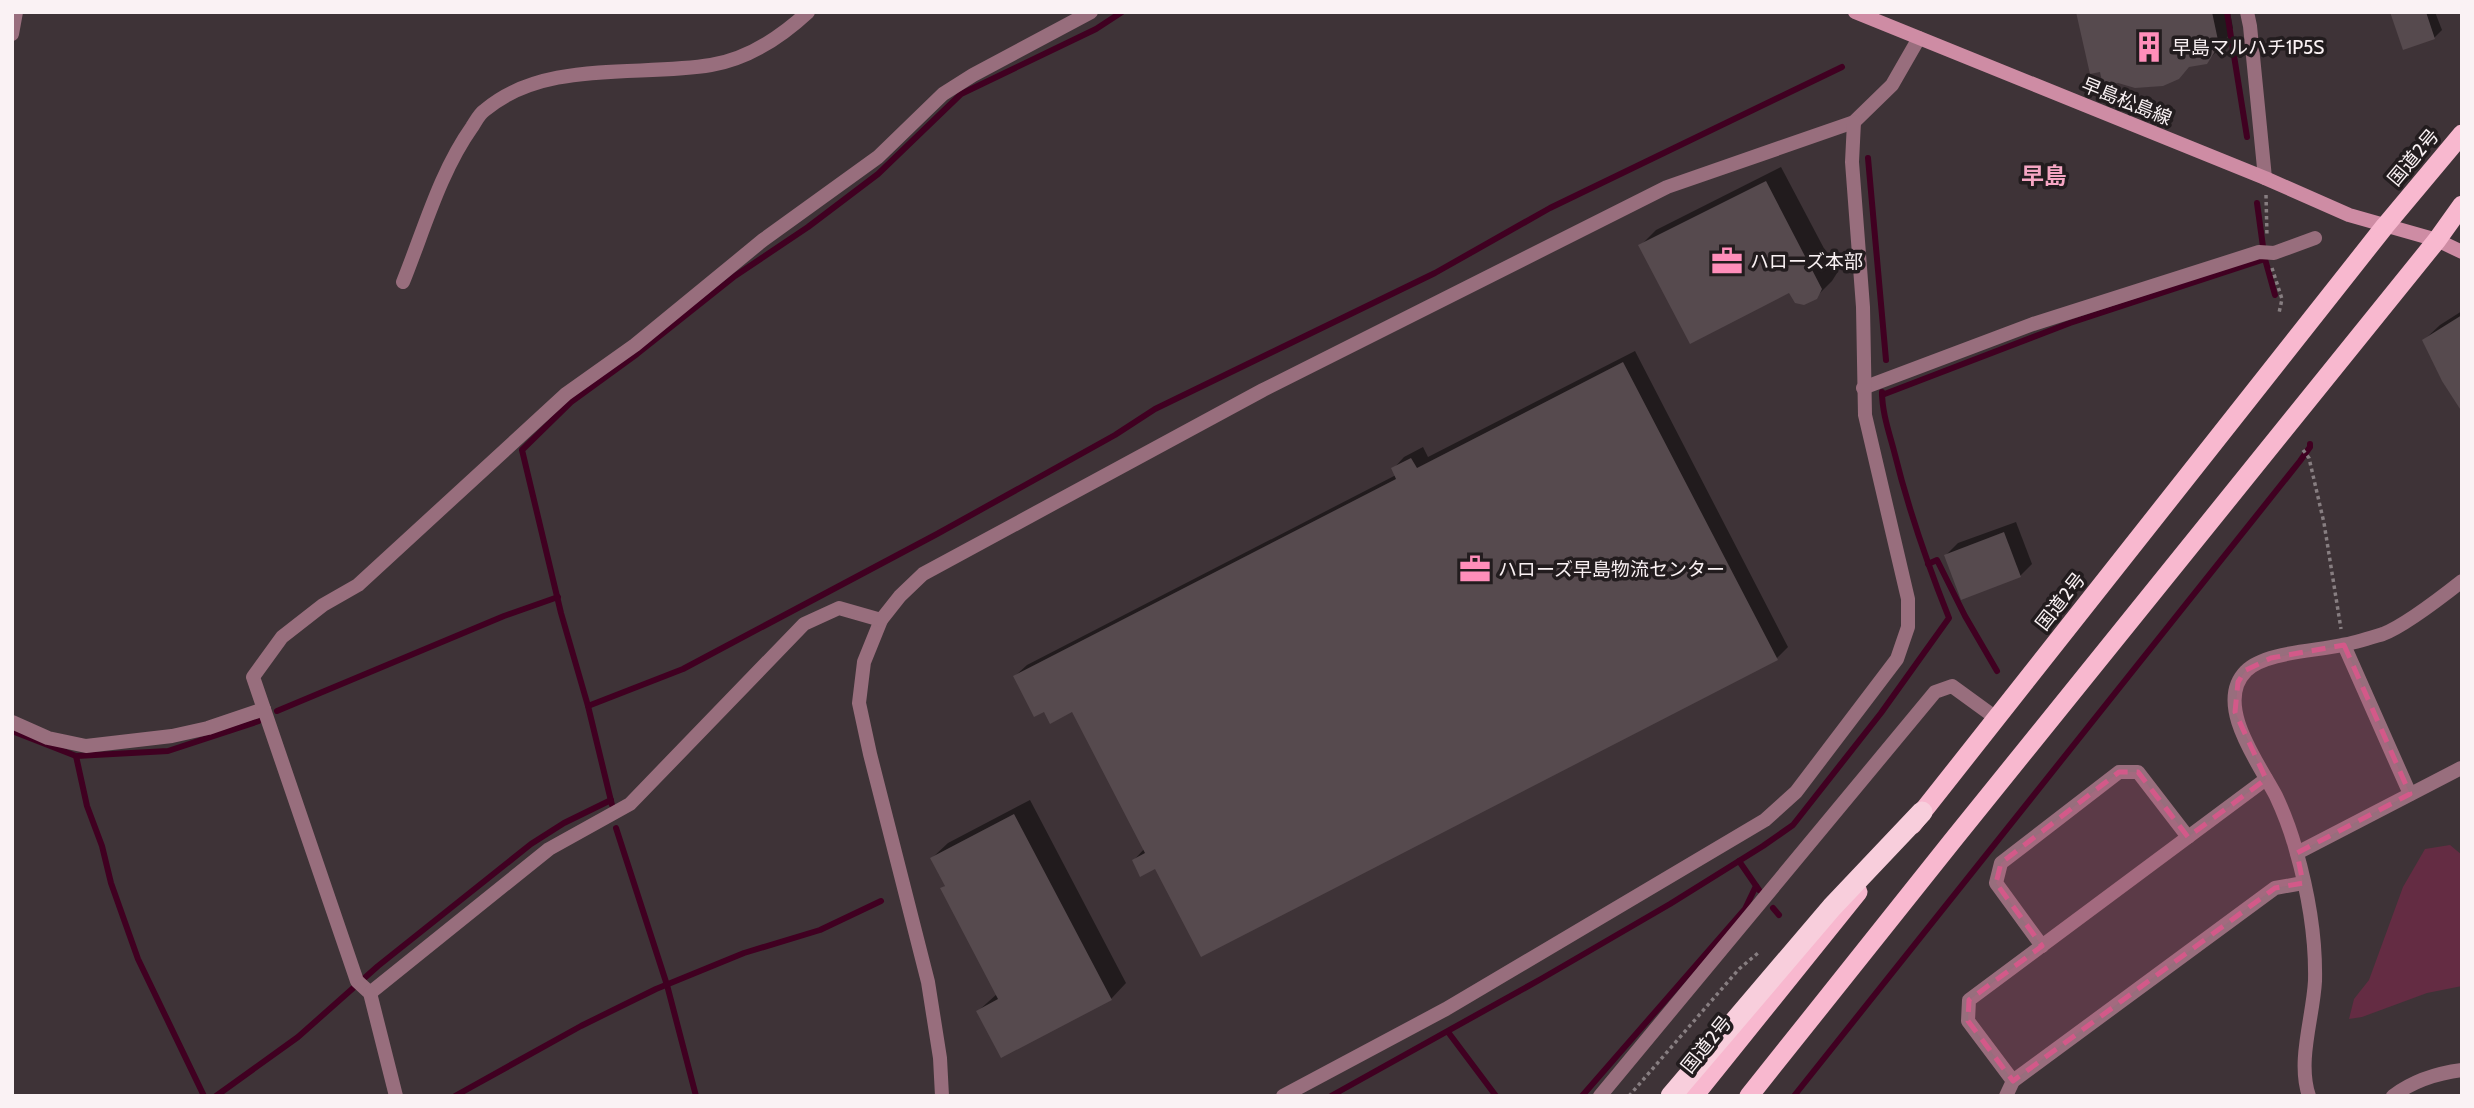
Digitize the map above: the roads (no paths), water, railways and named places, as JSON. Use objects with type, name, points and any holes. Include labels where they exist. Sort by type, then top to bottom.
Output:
[{"type":"highway","name":"国道2号","points":[[1694,1096],[2385,226],[2462,134]]},
{"type":"highway","points":[[1749,1096],[2437,240],[2462,205]]},
{"type":"highway","points":[[1671,1096],[1832,907],[1922,812]]},
{"type":"main road","name":"早島松島線","points":[[1855,12],[2265,178],[2349,215],[2437,240],[2462,252]]},
{"type":"street","points":[[12,34],[16,12]]},
{"type":"street","points":[[403,282],[456,150],[483,110],[513,92],[558,79],[712,65],[756,50],[792,27],[807,12]]},
{"type":"street","points":[[396,1096],[364,988],[253,677],[282,637],[323,605],[358,585],[566,394],[635,345],[763,240],[878,157],[943,94],[1091,12]]},
{"type":"street","points":[[2247,12],[2265,178]]},
{"type":"street","points":[[942,1096],[940,1058],[928,982],[859,703],[864,662],[881,620],[900,596],[923,574],[1263,390],[1667,187],[1854,122],[1892,85],[1919,38]]},
{"type":"street","points":[[1283,1096],[1458,1002],[1765,820],[1796,792],[1897,659],[1908,627],[1908,599],[1865,415],[1863,307],[1852,162],[1854,122]]},
{"type":"street","points":[[1863,388],[2033,324],[2263,253],[2274,253],[2315,238]]},
{"type":"street","points":[[2309,1096],[2304,1080],[2315,982],[2315,946],[2297,853],[2287,822],[2252,756],[2235,712],[2238,682],[2246,670],[2271,658],[2344,645],[2385,633],[2462,581]]},
{"type":"street","points":[[364,988],[549,849],[630,804],[804,624],[839,608],[881,620]]},
{"type":"street","points":[[2344,645],[2410,794]]},
{"type":"street","points":[[1600,1096],[1936,692],[1952,686],[1996,718]]},
{"type":"street","points":[[12,722],[48,738],[86,746],[172,736],[208,728],[264,709]]},
{"type":"street","points":[[2297,853],[2461,768]]},
{"type":"street","points":[[2042,946],[1996,883],[2001,863],[2119,772],[2138,772],[2188,837]]},
{"type":"street","points":[[2013,1081],[1968,1021],[1969,1000],[2266,779]]},
{"type":"street","points":[[2006,1096],[2013,1081],[2275,888],[2303,883]]},
{"type":"street","points":[[2393,1096],[2402,1089],[2441,1073],[2462,1070]]},
{"type":"waterway","points":[[612,805],[588,706],[561,613],[522,450],[571,402],[637,354],[735,276],[808,227],[878,174],[961,94],[1096,29],[1122,12]]},
{"type":"waterway","points":[[2227,12],[2247,137]]},
{"type":"waterway","points":[[588,706],[683,669],[937,534],[1115,435],[1155,409],[1435,273],[1550,208],[1842,67]]},
{"type":"waterway","points":[[1868,158],[1886,360]]},
{"type":"waterway","points":[[2257,203],[2264,254]]},
{"type":"waterway","points":[[1882,395],[2070,323],[2265,259],[2275,295]]},
{"type":"waterway","points":[[1331,1096],[1541,979],[1763,846],[1793,825],[1881,713],[1949,618],[1905,493],[1886,422],[1882,392]]},
{"type":"waterway","points":[[1794,1096],[2300,461],[2310,444]]},
{"type":"waterway","points":[[1928,564],[1937,560],[1997,671]]},
{"type":"waterway","points":[[277,711],[504,616],[558,597]]},
{"type":"waterway","points":[[12,731],[76,756],[168,751],[259,721]]},
{"type":"waterway","points":[[76,756],[87,806],[138,959],[204,1096]]},
{"type":"waterway","points":[[216,1096],[298,1037],[378,966],[531,844],[564,823],[611,800]]},
{"type":"waterway","points":[[616,828],[667,985],[696,1096]]},
{"type":"waterway","points":[[1739,861],[1759,890]]},
{"type":"waterway","points":[[1582,1096],[1745,909],[1756,886]]},
{"type":"waterway","points":[[455,1096],[581,1026],[656,989],[744,953],[820,930],[881,901]]},
{"type":"waterway","points":[[1773,908],[1779,915]]},
{"type":"waterway","points":[[1448,1032],[1496,1096]]},
{"type":"place","name":"早島マルハチ1P5S","points":[[2149,47]]},
{"type":"place","name":"ハローズ本部","points":[[1727,261]]},
{"type":"place","name":"ハローズ早島物流センター","points":[[1475,569]]},
{"type":"district","name":"早島","points":[[2044,176]]}]
